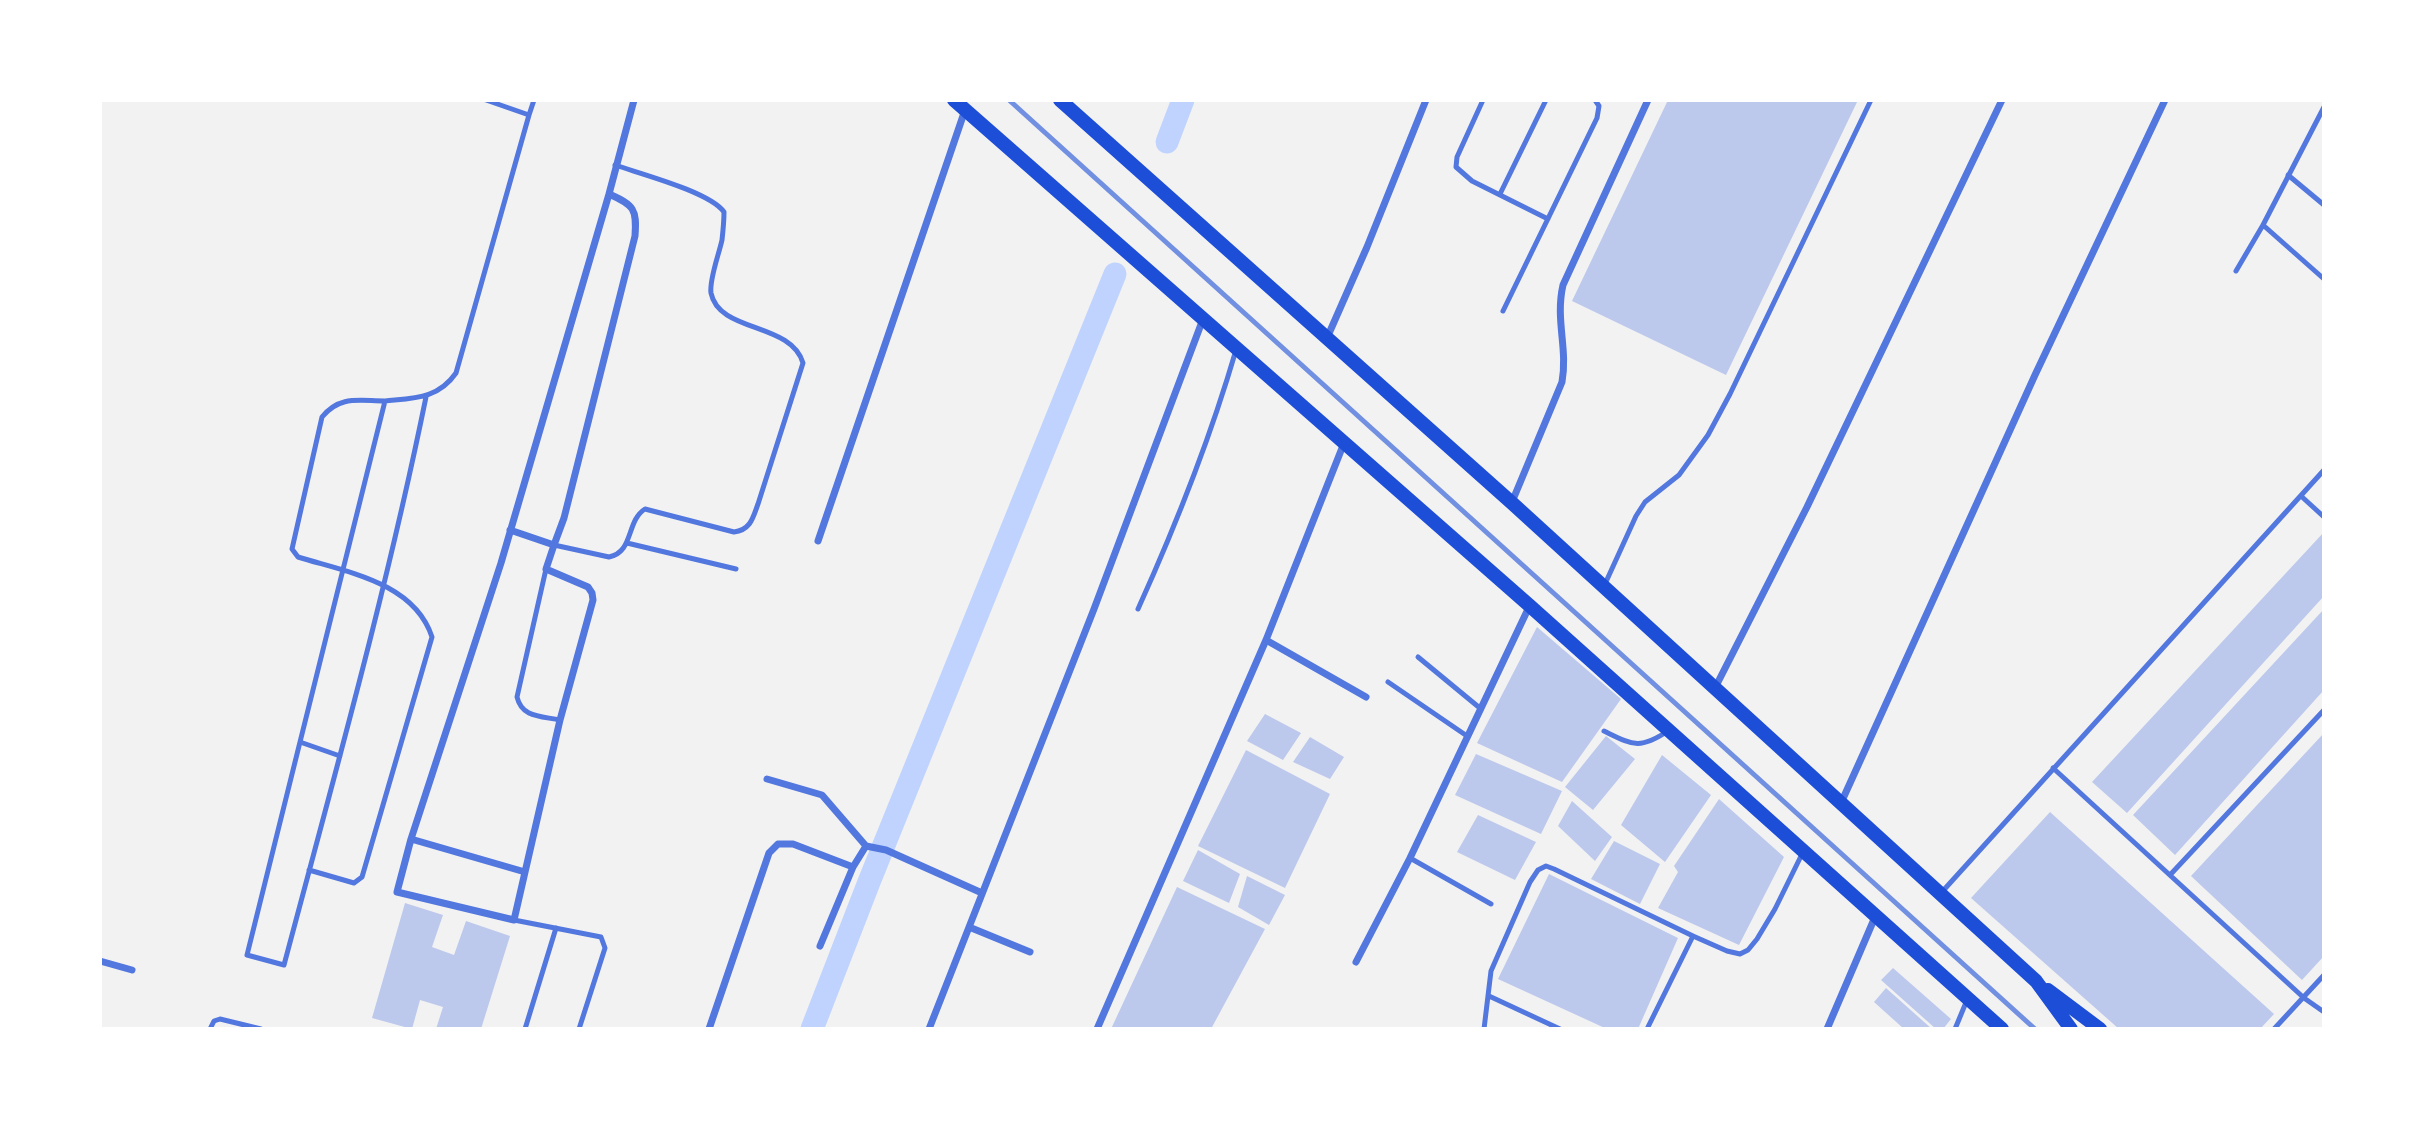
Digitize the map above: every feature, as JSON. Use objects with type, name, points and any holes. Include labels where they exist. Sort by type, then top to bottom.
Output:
[{"type":"main road","points":[[1060,100],[1512,503],[2036,981],[2100,1029]]},
{"type":"main road","points":[[960,105],[1530,606],[2001,1029]]},
{"type":"main road","points":[[2036,981],[2071,1029]]},
{"type":"street","points":[[609,194],[626,202],[634,210],[635,236],[564,518],[547,569],[588,587],[593,600],[560,720],[514,920],[397,892],[411,839],[510,530],[635,100]]},
{"type":"street","points":[[1327,339],[1426,100]]},
{"type":"street","points":[[1512,503],[1562,382],[1565,362],[1558,305],[1563,285],[1648,100]]},
{"type":"street","points":[[1714,688],[1807,507],[2002,100]]},
{"type":"street","points":[[1840,803],[2035,375],[2165,100]]},
{"type":"street","points":[[818,541],[960,105]]},
{"type":"street","points":[[929,1029],[1094,609],[1203,318]]},
{"type":"street","points":[[1097,1029],[1266,640],[1344,443]]},
{"type":"street","points":[[510,530],[554,545]]},
{"type":"street","points":[[1356,962],[1410,858],[1530,606]]},
{"type":"street","points":[[1266,640],[1366,697]]},
{"type":"street","points":[[767,779],[822,795],[866,846],[886,850],[982,893]]},
{"type":"street","points":[[411,839],[525,872]]},
{"type":"street","points":[[709,1029],[769,853],[778,844],[793,845],[853,867]]},
{"type":"street","points":[[820,946],[853,867],[866,846]]},
{"type":"street","points":[[1827,1029],[1875,917]]},
{"type":"street","points":[[969,927],[1030,951]]},
{"type":"street","points":[[100,961],[132,970]]},
{"type":"lane","points":[[486,100],[529,115]]},
{"type":"lane","points":[[309,870],[354,883],[362,877],[432,637],[427,624],[399,593],[341,570],[298,557],[292,549],[322,417],[336,403],[343,401],[426,397],[439,391],[456,373],[534,100]]},
{"type":"lane","points":[[1483,100],[1457,157],[1456,167],[1472,181],[1548,219]]},
{"type":"lane","points":[[1500,194],[1546,100]]},
{"type":"lane","points":[[1503,311],[1597,118],[1598,106],[1595,100]]},
{"type":"lane","points":[[1604,587],[1644,502],[1679,475],[1708,435],[1871,100]]},
{"type":"lane","points":[[2236,271],[2324,107]]},
{"type":"lane","points":[[2316,120],[2324,127]]},
{"type":"lane","points":[[554,545],[608,557],[617,555],[627,543],[635,519],[645,509],[734,532],[743,531],[758,504],[803,363],[800,354],[791,345],[771,333],[728,316],[716,306],[710,291],[722,239],[724,212],[719,205],[695,193],[615,165]]},
{"type":"lane","points":[[2288,175],[2324,205]]},
{"type":"lane","points":[[2263,225],[2324,279]]},
{"type":"lane","points":[[1138,609],[1181,507],[1237,348]]},
{"type":"lane","points":[[385,401],[247,955],[284,965],[408,487],[426,397]]},
{"type":"lane","points":[[1941,893],[2324,470]]},
{"type":"lane","points":[[2301,496],[2324,517]]},
{"type":"lane","points":[[627,543],[736,569]]},
{"type":"lane","points":[[547,569],[517,697],[524,712],[560,720]]},
{"type":"lane","points":[[1418,657],[1481,709]]},
{"type":"lane","points":[[1388,682],[1468,736]]},
{"type":"lane","points":[[2170,875],[2324,710]]},
{"type":"lane","points":[[1604,731],[1632,744],[1642,745],[1669,731]]},
{"type":"lane","points":[[300,742],[340,756]]},
{"type":"lane","points":[[2053,768],[2304,998],[2324,1012]]},
{"type":"lane","points":[[1483,1029],[1491,971],[1530,882],[1538,870],[1546,866],[1693,936],[1740,954],[1748,950],[1775,909],[1803,852]]},
{"type":"lane","points":[[1410,858],[1491,904]]},
{"type":"lane","points":[[514,920],[601,937],[604,942],[605,948],[579,1029]]},
{"type":"lane","points":[[525,1029],[556,928]]},
{"type":"lane","points":[[1647,1029],[1693,936]]},
{"type":"lane","points":[[2274,1029],[2324,975]]},
{"type":"lane","points":[[1489,996],[1560,1029]]},
{"type":"lane","points":[[1955,1029],[1968,999]]},
{"type":"lane","points":[[210,1029],[214,1021],[220,1019],[261,1029]]},
{"type":"building","points":[[1668,100],[1858,100],[1726,375],[1572,301]]},
{"type":"building","points":[[2324,532],[2324,596],[2127,813],[2092,782]]},
{"type":"building","points":[[2324,609],[2324,690],[2175,855],[2133,815]]},
{"type":"building","points":[[1537,627],[1621,699],[1562,782],[1477,743]]},
{"type":"building","points":[[1265,714],[1301,733],[1283,760],[1247,741]]},
{"type":"building","points":[[2324,733],[2324,956],[2302,980],[2191,876]]},
{"type":"building","points":[[1606,736],[1635,759],[1593,810],[1565,787]]},
{"type":"building","points":[[1310,737],[1344,757],[1330,779],[1293,762]]},
{"type":"building","points":[[1246,750],[1330,794],[1285,888],[1198,846]]},
{"type":"building","points":[[1476,754],[1562,791],[1541,834],[1455,795]]},
{"type":"building","points":[[1662,755],[1711,795],[1665,862],[1621,825]]},
{"type":"building","points":[[1719,799],[1784,857],[1739,945],[1658,908],[1678,872],[1674,866]]},
{"type":"building","points":[[1572,801],[1612,837],[1595,861],[1558,826]]},
{"type":"building","points":[[2050,812],[2274,1014],[2260,1029],[2119,1029],[1971,898]]},
{"type":"building","points":[[1478,815],[1536,842],[1515,880],[1457,852]]},
{"type":"building","points":[[1614,841],[1660,864],[1640,904],[1591,879]]},
{"type":"building","points":[[1198,850],[1240,874],[1229,903],[1183,881]]},
{"type":"building","points":[[1549,874],[1678,938],[1638,1029],[1607,1029],[1498,979]]},
{"type":"building","points":[[1247,876],[1285,895],[1269,925],[1238,907]]},
{"type":"building","points":[[1177,887],[1265,929],[1211,1029],[1111,1029]]},
{"type":"building","points":[[405,903],[443,915],[432,947],[454,955],[466,921],[510,936],[481,1029],[436,1029],[443,1007],[420,1000],[412,1029],[372,1018]]},
{"type":"building","points":[[1893,968],[1951,1019],[1943,1029],[1936,1029],[1881,980]]},
{"type":"building","points":[[1886,988],[1932,1029],[1904,1029],[1874,1002]]},
{"type":"waterway","points":[[1167,142],[1183,100]]},
{"type":"waterway","points":[[812,1029],[1115,274]]},
{"type":"railway","points":[[1009,100],[2035,1029]]}]
